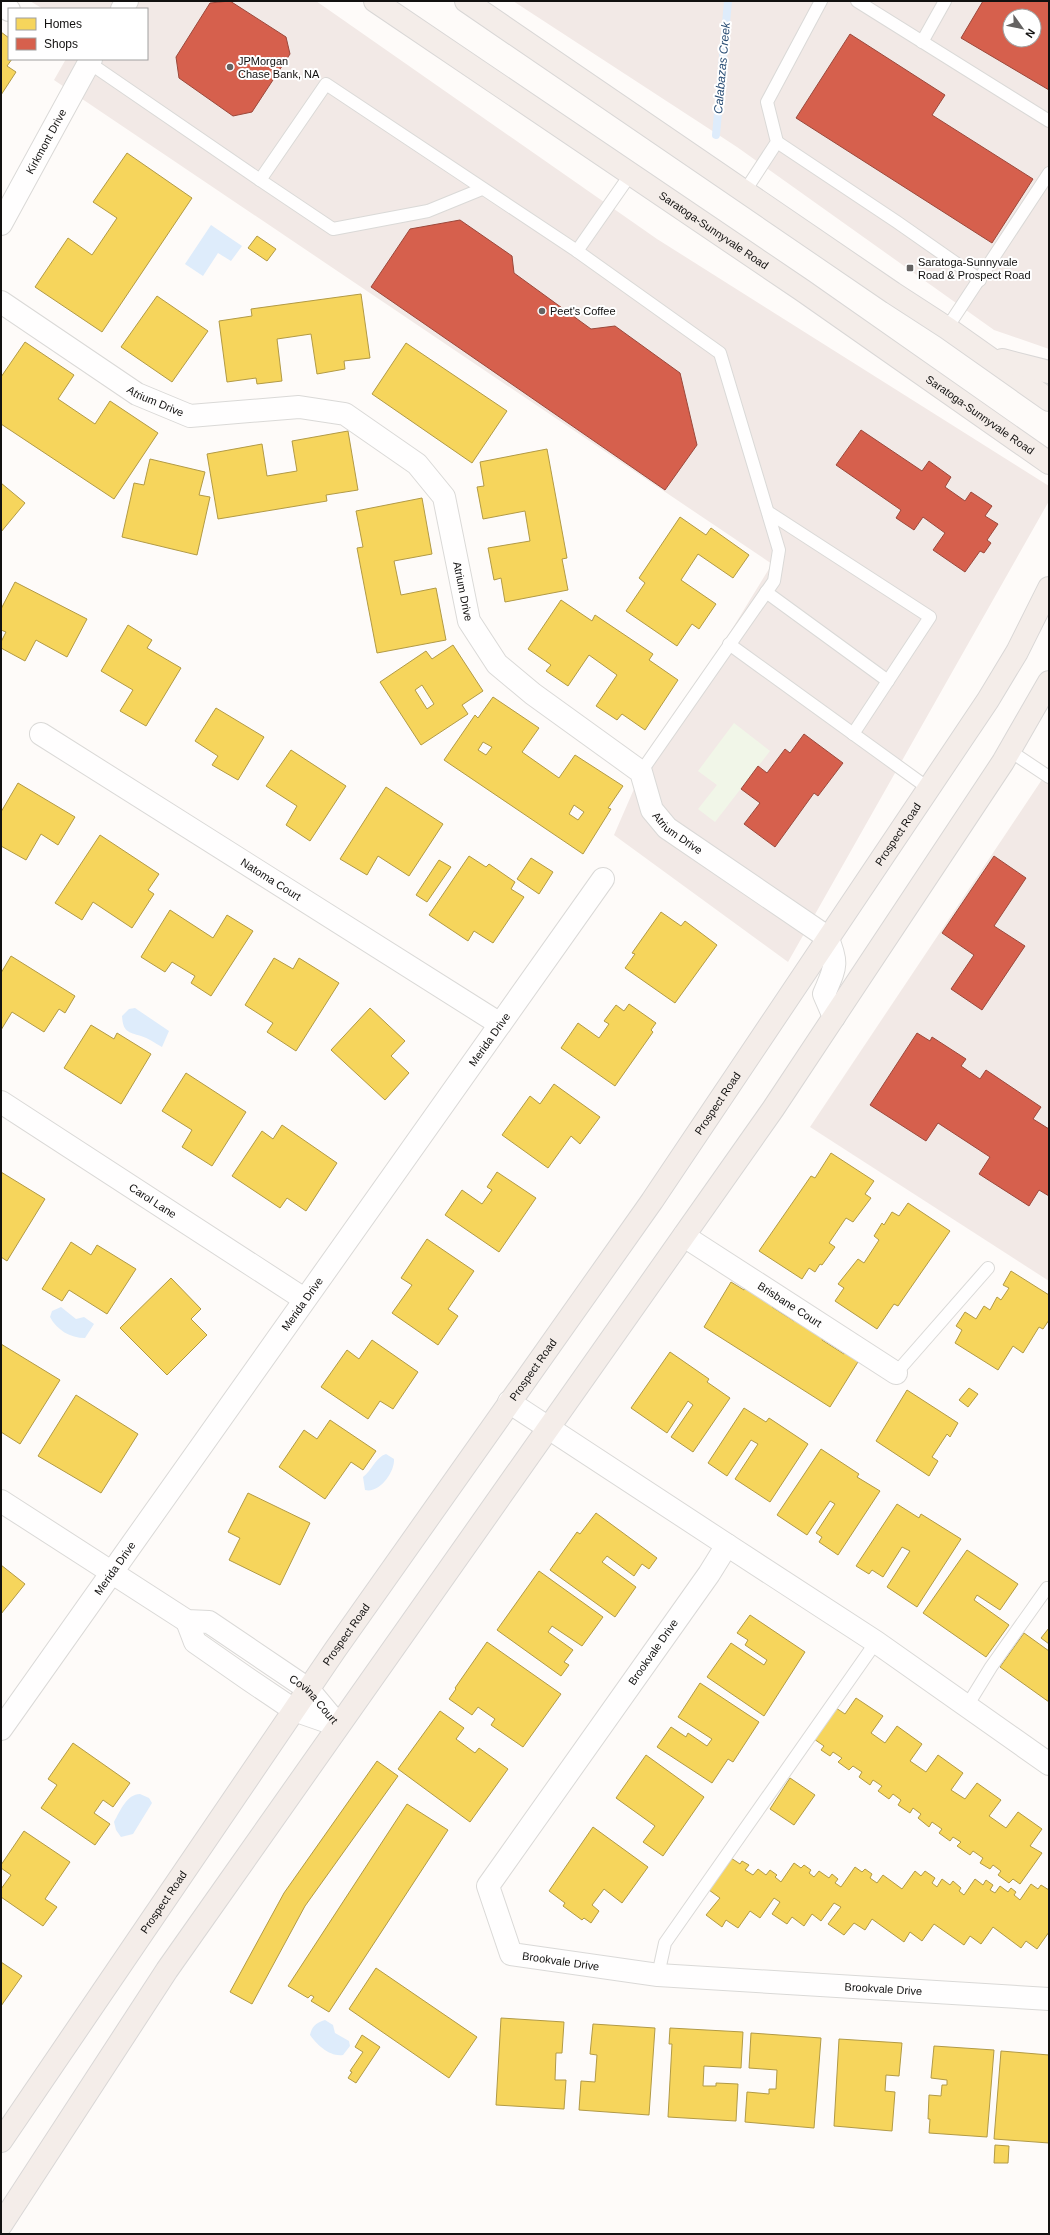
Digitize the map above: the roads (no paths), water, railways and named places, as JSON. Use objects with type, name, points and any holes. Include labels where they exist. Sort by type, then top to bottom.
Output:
[{"type":"main road","name":"Saratoga-Sunnyvale Road","points":[[375,1],[802,290],[1049,463]]},
{"type":"main road","points":[[466,1],[990,357],[1049,400]]},
{"type":"main road","points":[[990,357],[1049,372]]},
{"type":"main road","name":"Prospect Road","points":[[1,2141],[308,1689],[652,1201],[827,937],[988,700],[1017,652],[1049,588]]},
{"type":"main road","points":[[4,2221],[167,1970],[547,1427],[773,1109],[1010,751],[1049,682]]},
{"type":"street","name":"Kirkmont Drive","points":[[1,224],[88,60]]},
{"type":"street","name":"Atrium Drive","points":[[1,302],[137,394],[190,416],[299,407],[345,414],[416,464],[444,497],[469,621],[497,664],[533,694],[641,772],[652,810],[667,828],[827,937]]},
{"type":"street","name":"Natoma Court","points":[[41,734],[500,1024]]},
{"type":"street","name":"Merida Drive","points":[[1,1729],[111,1571],[603,879]]},
{"type":"street","points":[[827,937],[835,955],[834,969],[824,994],[834,1017]]},
{"type":"street","name":"Carol Lane","points":[[1,1102],[304,1299]]},
{"type":"street","name":"Brisbane Court","points":[[684,1236],[896,1373]]},
{"type":"street","points":[[509,1402],[876,1642],[1049,1764]]},
{"type":"street","points":[[1,1501],[187,1621]]},
{"type":"street","name":"Brookvale Drive","points":[[727,1545],[709,1574],[488,1886],[511,1954],[658,1975],[1049,1999]]},
{"type":"street","name":"Covina Court","points":[[187,1621],[209,1622],[308,1689],[338,1725],[294,1710],[195,1642],[187,1621]]},
{"type":"lane","points":[[111,1],[121,8]]},
{"type":"lane","points":[[821,1],[767,102],[777,142],[897,222],[980,280]]},
{"type":"lane","points":[[856,1],[1049,122]]},
{"type":"lane","points":[[922,42],[945,1]]},
{"type":"lane","points":[[88,60],[332,229],[428,211],[482,188]]},
{"type":"lane","points":[[260,180],[326,84],[577,251],[720,353],[779,550],[774,580],[641,772]]},
{"type":"lane","points":[[745,191],[777,142]]},
{"type":"lane","points":[[947,328],[1049,173]]},
{"type":"lane","points":[[577,251],[630,174]]},
{"type":"lane","points":[[768,512],[930,617],[853,734]]},
{"type":"lane","points":[[766,592],[888,681]]},
{"type":"lane","points":[[729,644],[928,788]]},
{"type":"lane","points":[[1010,751],[1049,777]]},
{"type":"lane","points":[[896,1373],[988,1268]]},
{"type":"lane","points":[[967,1706],[991,1667],[1047,1588]]},
{"type":"lane","points":[[658,1975],[665,1943],[876,1642]]},
{"type":"water","points":[[211,225],[242,246],[231,261],[218,253],[203,276],[185,264]]},
{"type":"water","points":[[135,1008],[169,1031],[162,1047],[146,1038],[130,1032],[125,1028],[122,1016],[129,1009]]},
{"type":"water","points":[[61,1307],[76,1319],[84,1317],[94,1324],[85,1338],[69,1335],[56,1326],[50,1317],[52,1311]]},
{"type":"water","points":[[386,1454],[394,1459],[394,1464],[389,1476],[376,1489],[365,1490],[363,1477],[379,1458]]},
{"type":"water","points":[[140,1794],[149,1798],[152,1803],[133,1834],[121,1837],[116,1830],[114,1822],[121,1808],[128,1800],[135,1795]]},
{"type":"water","points":[[325,2020],[333,2025],[335,2033],[349,2041],[350,2046],[343,2055],[333,2054],[324,2050],[310,2035],[315,2025]]},
{"type":"waterway","name":"Calabazas Creek","points":[[716,135],[728,1]]},
{"type":"place","name":"JPMorgan Chase Bank, NA","points":[[230,67]]},
{"type":"place","name":"Saratoga-Sunnyvale Road & Prospect Road","points":[[910,268]]},
{"type":"place","name":"Peet's Coffee","points":[[542,311]]}]
